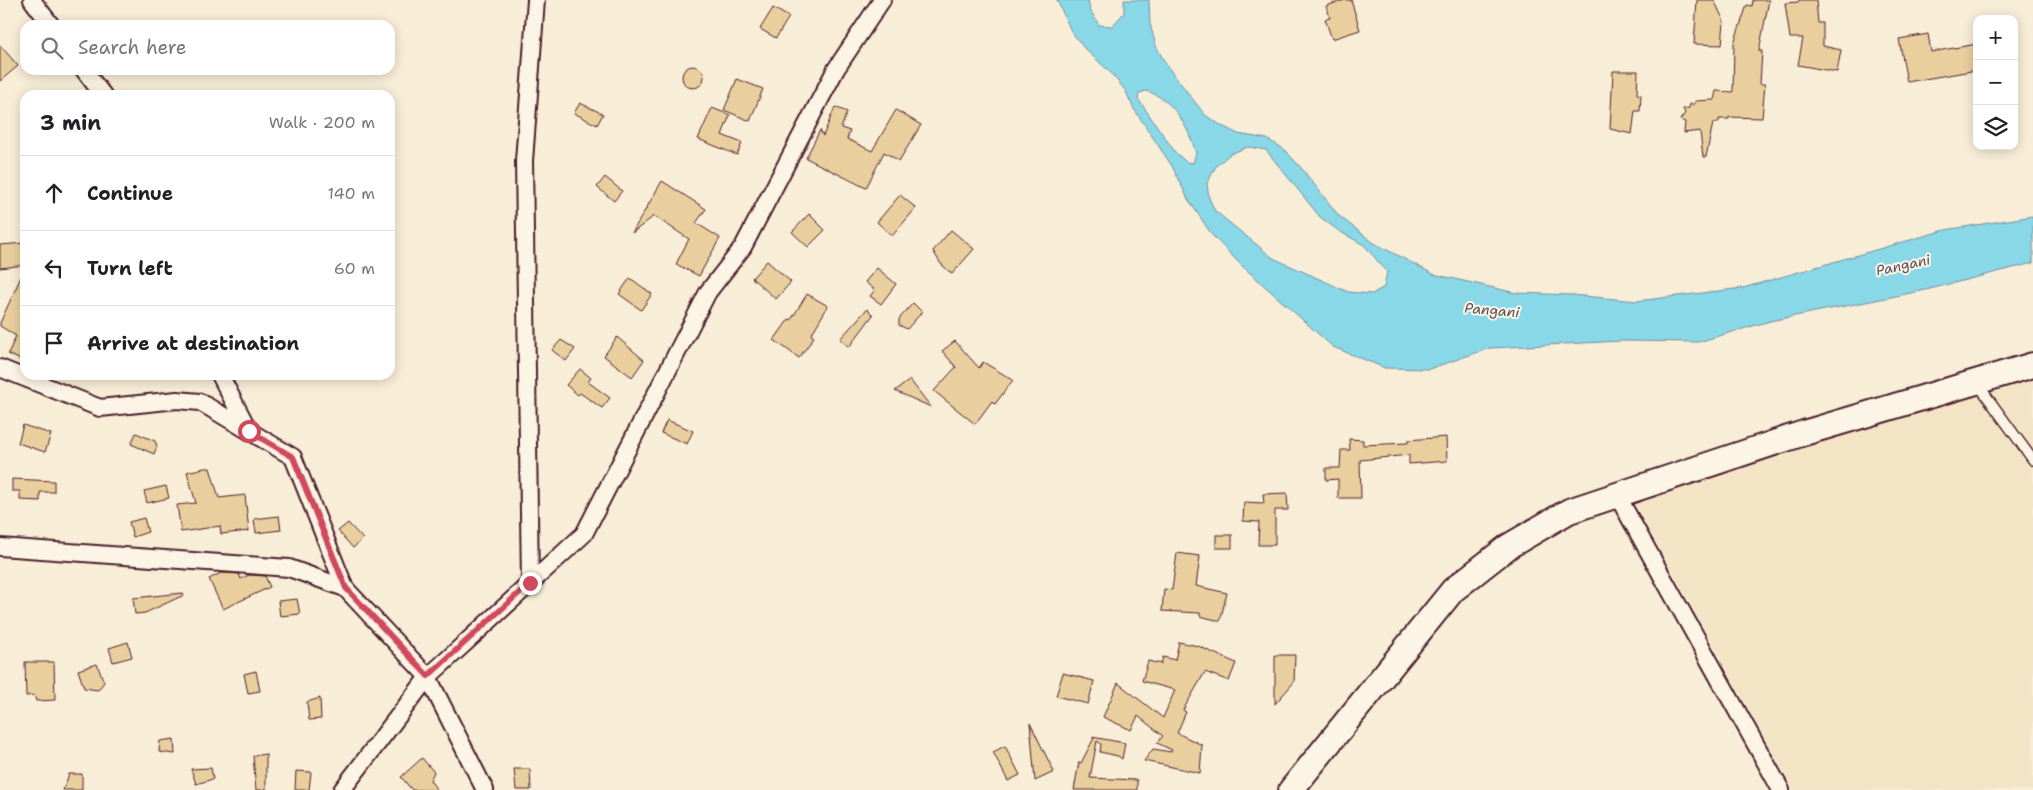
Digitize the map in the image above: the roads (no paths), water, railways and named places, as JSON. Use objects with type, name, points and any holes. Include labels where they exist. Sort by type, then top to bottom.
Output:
[{"type":"main road","points":[[1291,790],[1452,590],[1509,546],[1569,511],[1804,433],[2033,365]]},
{"type":"street","points":[[32,0],[47,20]]},
{"type":"street","points":[[530,583],[524,161],[536,0]]},
{"type":"street","points":[[342,790],[428,676],[584,534],[708,292],[743,247],[836,70],[882,0]]},
{"type":"street","points":[[88,75],[99,90]]},
{"type":"street","points":[[0,368],[20,376]]},
{"type":"street","points":[[30,380],[100,408],[177,400],[200,402],[293,457],[346,588],[428,676],[485,790]]},
{"type":"street","points":[[223,380],[249,431]]},
{"type":"street","points":[[1617,495],[1781,790]]},
{"type":"street","points":[[0,547],[289,568],[346,588]]},
{"type":"lane","points":[[1976,382],[2033,460]]},
{"type":"water","name":"Pangani","points":[[1057,0],[1088,0],[1090,10],[1099,25],[1112,26],[1124,13],[1124,0],[1149,0],[1150,24],[1156,46],[1167,66],[1205,115],[1238,134],[1267,139],[1284,149],[1339,216],[1374,243],[1433,274],[1516,293],[1572,295],[1637,301],[1743,288],[1945,230],[2033,216],[2033,263],[1926,290],[1770,321],[1698,342],[1620,341],[1490,348],[1429,369],[1385,368],[1333,347],[1240,264],[1212,235],[1188,199],[1172,166],[1134,109],[1125,90],[1109,71],[1084,48],[1071,31]],"holes":[[[1146,91],[1164,100],[1172,107],[1184,124],[1196,153],[1193,163],[1186,162],[1175,152],[1138,99],[1139,93]],[[1248,147],[1266,150],[1320,217],[1339,231],[1364,245],[1387,272],[1384,287],[1372,294],[1348,292],[1273,258],[1215,211],[1209,198],[1207,184],[1216,166],[1230,154]]]}]
